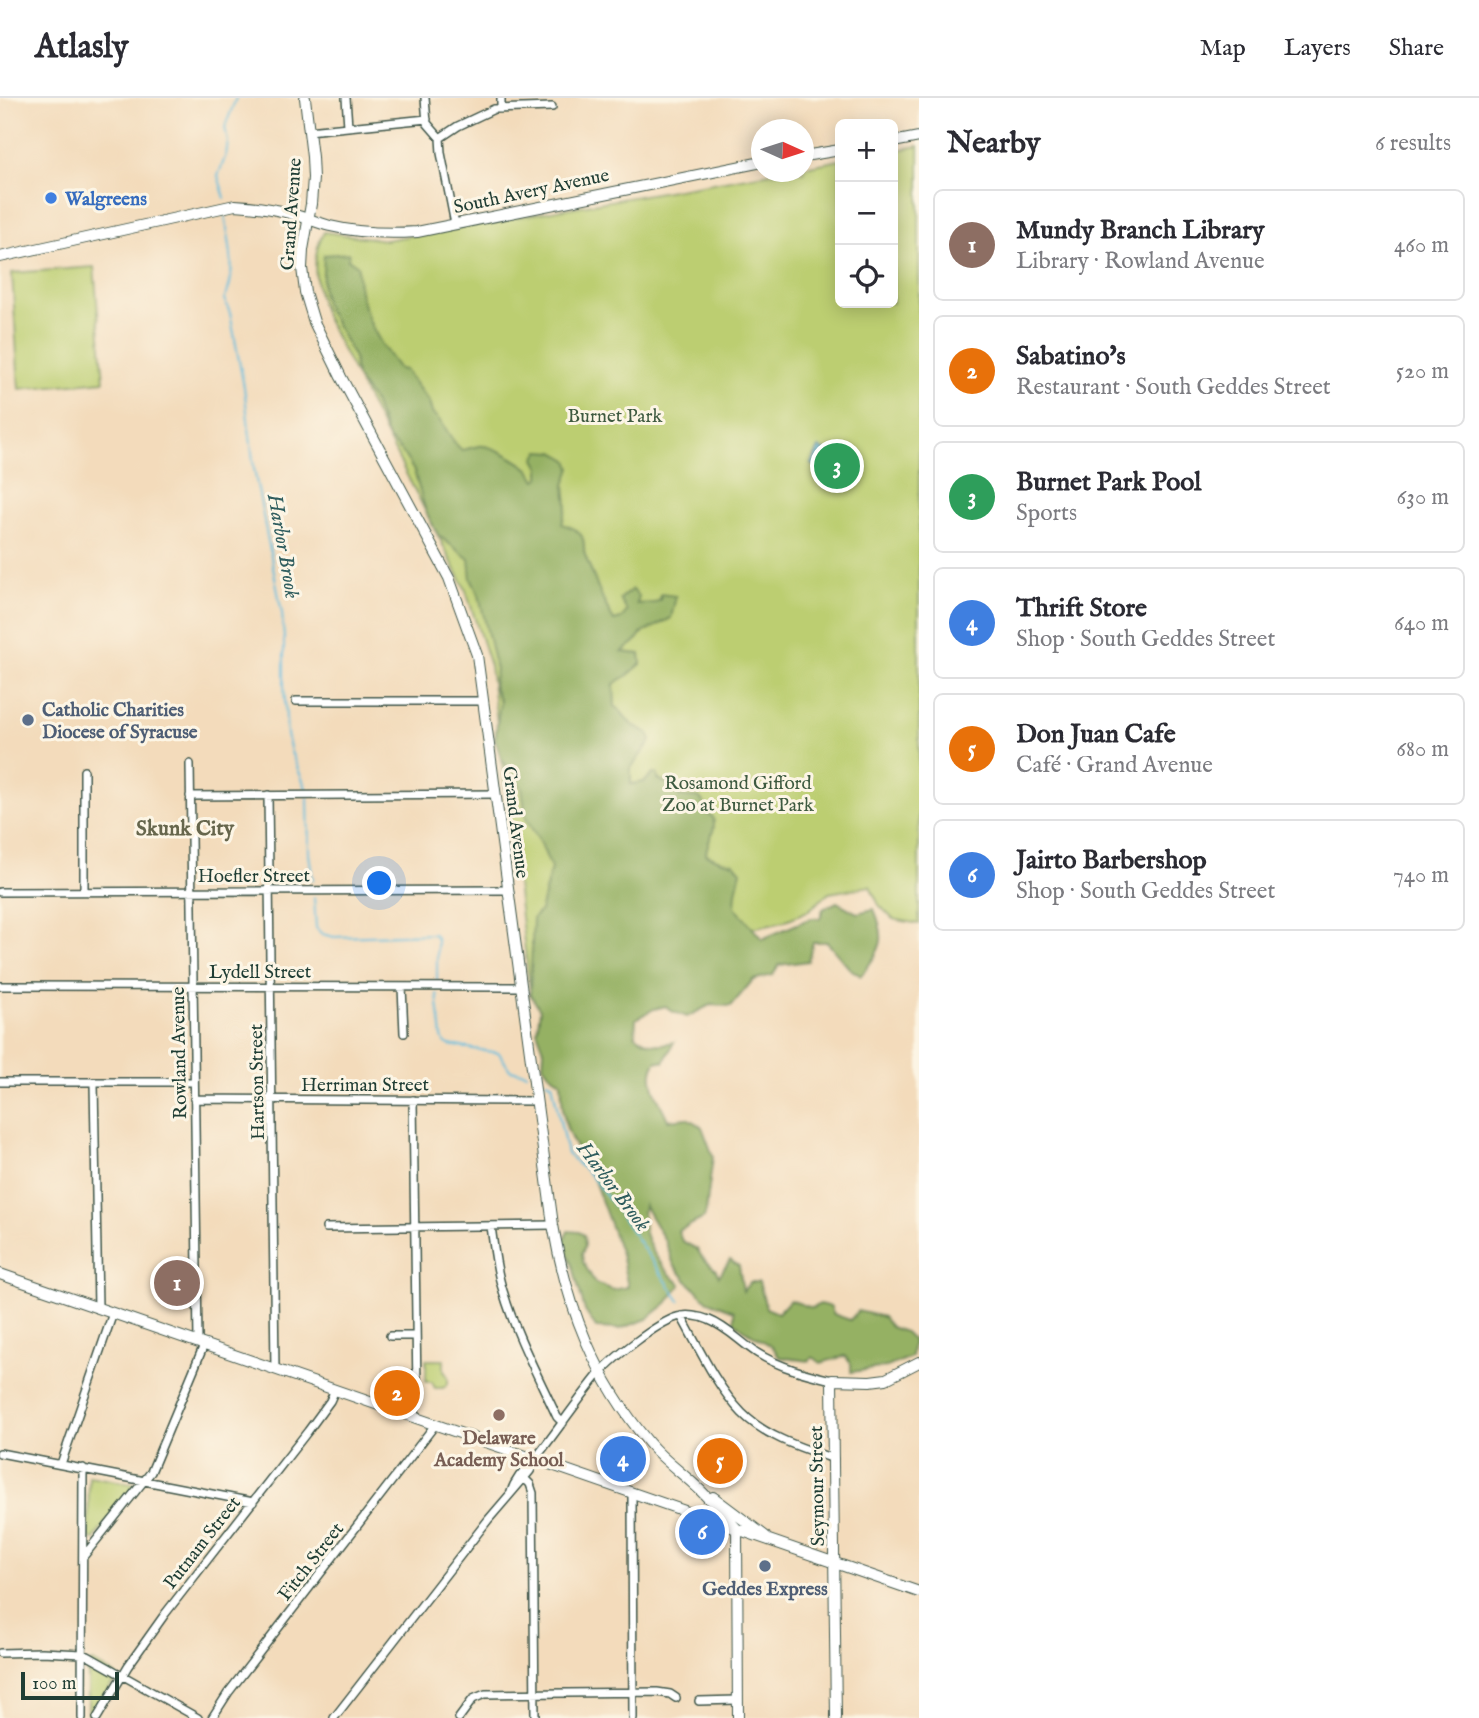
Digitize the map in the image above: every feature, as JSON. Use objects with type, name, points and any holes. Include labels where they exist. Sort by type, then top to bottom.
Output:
[{"type":"street","name":"Grand Avenue","points":[[305,98],[313,178],[302,268],[305,292],[314,322],[449,578],[477,655],[553,1225],[569,1299],[600,1373],[650,1444],[737,1529]]},
{"type":"street","points":[[346,98],[348,126]]},
{"type":"street","points":[[425,98],[427,119],[431,129],[440,138],[455,223]]},
{"type":"street","points":[[501,98],[501,108]]},
{"type":"street","points":[[440,138],[494,109],[552,107]]},
{"type":"street","points":[[308,131],[427,119]]},
{"type":"street","points":[[898,141],[919,137]]},
{"type":"street","points":[[814,154],[835,151]]},
{"type":"street","name":"South Avery Avenue","points":[[0,257],[227,206],[257,206],[354,230],[391,234],[416,232],[751,163]]},
{"type":"street","points":[[296,701],[483,701]]},
{"type":"street","name":"Rowland Avenue","points":[[83,1558],[151,1472],[201,1344],[194,1099],[190,764]]},
{"type":"street","points":[[84,771],[84,891]]},
{"type":"street","points":[[190,796],[496,794]]},
{"type":"street","name":"Hartson Street","points":[[268,795],[275,1370]]},
{"type":"street","name":"Hoefler Street","points":[[0,892],[508,890]]},
{"type":"street","name":"Lydell Street","points":[[0,986],[521,987]]},
{"type":"street","points":[[402,987],[404,1033]]},
{"type":"street","points":[[0,1082],[194,1082]]},
{"type":"street","points":[[94,1083],[99,1308]]},
{"type":"street","name":"Herriman Street","points":[[194,1099],[536,1101]]},
{"type":"street","points":[[413,1100],[417,1391],[414,1418]]},
{"type":"street","points":[[326,1228],[553,1225]]},
{"type":"street","points":[[491,1226],[496,1264],[504,1295],[557,1417],[563,1423]]},
{"type":"street","points":[[0,1274],[919,1592]]},
{"type":"street","points":[[61,1464],[113,1313]]},
{"type":"street","points":[[681,1316],[731,1401],[744,1415],[780,1439],[834,1459]]},
{"type":"street","points":[[511,1492],[513,1485],[600,1373],[641,1338],[667,1321],[681,1316],[707,1319],[722,1326],[759,1355],[775,1363],[832,1380],[887,1379],[919,1362]]},
{"type":"street","points":[[390,1336],[416,1336]]},
{"type":"street","name":"Seymour Street","points":[[832,1380],[836,1718]]},
{"type":"street","name":"Putnam Street","points":[[97,1718],[165,1614],[308,1431],[335,1390]]},
{"type":"street","name":"Fitch Street","points":[[212,1718],[228,1693],[435,1425]]},
{"type":"street","points":[[0,1453],[253,1502]]},
{"type":"street","points":[[334,1718],[511,1492],[517,1488],[535,1459]]},
{"type":"street","points":[[82,1718],[83,1468]]},
{"type":"street","points":[[524,1478],[533,1493],[535,1718]]},
{"type":"street","points":[[700,1490],[770,1540]]},
{"type":"street","points":[[632,1492],[634,1718]]},
{"type":"street","points":[[737,1529],[738,1718]]},
{"type":"street","points":[[0,1653],[82,1654],[198,1718]]},
{"type":"street","points":[[459,1718],[473,1699],[485,1694],[665,1693],[676,1698]]},
{"type":"street","points":[[699,1701],[737,1700]]},
{"type":"green space","name":"Burnet Park","points":[[919,146],[919,924],[893,919],[879,905],[870,886],[829,893],[808,911],[784,921],[748,929],[621,917],[530,990],[490,666],[465,588],[325,316],[315,263],[319,242],[324,232],[386,240],[751,176],[751,182],[814,182],[814,165],[835,161],[835,308],[898,308],[898,150]]},
{"type":"green space","points":[[349,253],[348,259],[358,266],[360,294],[376,334],[399,369],[405,370],[429,402],[432,413],[462,450],[484,446],[498,451],[530,470],[536,480],[540,478],[540,468],[535,459],[540,451],[554,452],[568,460],[571,468],[565,485],[567,505],[562,524],[574,529],[584,541],[585,555],[614,621],[621,619],[627,611],[620,599],[632,589],[639,596],[637,604],[654,603],[660,600],[661,594],[676,596],[671,618],[641,634],[622,652],[640,654],[641,664],[614,684],[615,707],[631,724],[648,733],[651,741],[631,768],[631,784],[644,782],[653,774],[658,774],[658,779],[676,789],[680,797],[699,797],[704,803],[704,812],[713,817],[714,823],[706,854],[734,863],[741,871],[735,907],[762,939],[811,918],[820,918],[823,909],[837,902],[857,913],[874,909],[881,929],[880,944],[861,976],[849,968],[827,942],[813,942],[808,961],[779,965],[773,975],[753,980],[731,1006],[710,1005],[687,1017],[671,1011],[666,1006],[654,1009],[636,1019],[635,1035],[653,1044],[674,1042],[664,1062],[657,1061],[653,1068],[652,1083],[668,1120],[687,1118],[702,1127],[713,1156],[704,1218],[678,1231],[682,1241],[697,1249],[719,1276],[730,1260],[739,1266],[743,1291],[750,1282],[759,1282],[766,1308],[778,1313],[790,1300],[812,1308],[820,1304],[831,1307],[833,1314],[850,1320],[858,1311],[883,1317],[890,1327],[905,1332],[913,1340],[911,1357],[887,1367],[851,1372],[851,1364],[845,1356],[821,1363],[813,1357],[809,1361],[779,1357],[773,1347],[734,1321],[734,1311],[708,1301],[688,1282],[674,1265],[665,1241],[644,1205],[643,1219],[647,1240],[664,1268],[681,1284],[667,1303],[647,1319],[620,1329],[596,1328],[585,1311],[564,1241],[568,1231],[584,1235],[583,1262],[595,1283],[613,1290],[628,1287],[621,1254],[589,1167],[568,1130],[563,1112],[561,1082],[543,1065],[544,1050],[537,1031],[540,1010],[530,994],[533,918],[540,911],[551,868],[526,819],[522,788],[502,760],[495,739],[500,702],[493,685],[496,670],[479,595],[471,579],[469,559],[438,535],[426,512],[414,471],[402,452],[388,438],[374,402],[356,377],[354,358],[327,309],[322,291],[324,255]]},
{"type":"green space","points":[[94,267],[104,381],[19,389],[12,273]]},
{"type":"green space","points":[[426,1360],[444,1360],[448,1384],[443,1388],[435,1388],[432,1382],[426,1382]]},
{"type":"green space","points":[[89,1476],[134,1486],[93,1540],[88,1536]]},
{"type":"green space","points":[[93,1662],[116,1678],[92,1716],[88,1714],[88,1667]]},
{"type":"water","points":[[819,448],[862,468],[855,484],[811,464]]},
{"type":"waterway","name":"Harbor Brook","points":[[225,198],[218,176],[228,142],[225,127],[236,98]]},
{"type":"waterway","name":"Harbor Brook","points":[[225,216],[232,270],[224,299],[230,313],[244,387],[254,469],[282,613],[287,735],[307,791]]},
{"type":"waterway","name":"Harbor Brook","points":[[308,797],[309,854],[313,881]]},
{"type":"waterway","name":"Harbor Brook","points":[[314,898],[316,928],[322,934],[334,937],[434,934],[437,940],[437,981]]},
{"type":"waterway","name":"Harbor Brook","points":[[437,994],[444,1042],[499,1053],[510,1070],[527,1073]]},
{"type":"waterway","name":"Harbor Brook","points":[[546,1081],[552,1083],[567,1154],[589,1174],[614,1206],[680,1301]]},
{"type":"place","name":"Walgreens","points":[[51,198]]},
{"type":"place","name":"Burnet Park Pool","points":[[837,466]]},
{"type":"place","name":"Catholic Charities Diocese of Syracuse","points":[[28,720]]},
{"type":"place","name":"Mundy Branch Library","points":[[177,1283]]},
{"type":"place","name":"Sabatino's","points":[[397,1393]]},
{"type":"place","name":"Delaware Academy School","points":[[499,1415]]},
{"type":"place","name":"Thrift Store","points":[[623,1459]]},
{"type":"place","name":"Don Juan Cafe","points":[[720,1461]]},
{"type":"place","name":"Jairto Barbershop","points":[[702,1532]]},
{"type":"place","name":"Geddes Express","points":[[765,1566]]},
{"type":"district","name":"Skunk City","points":[[185,828]]},
{"type":"park label","name":"Rosamond Gifford Zoo at Burnet Park","points":[[738,793]]}]
